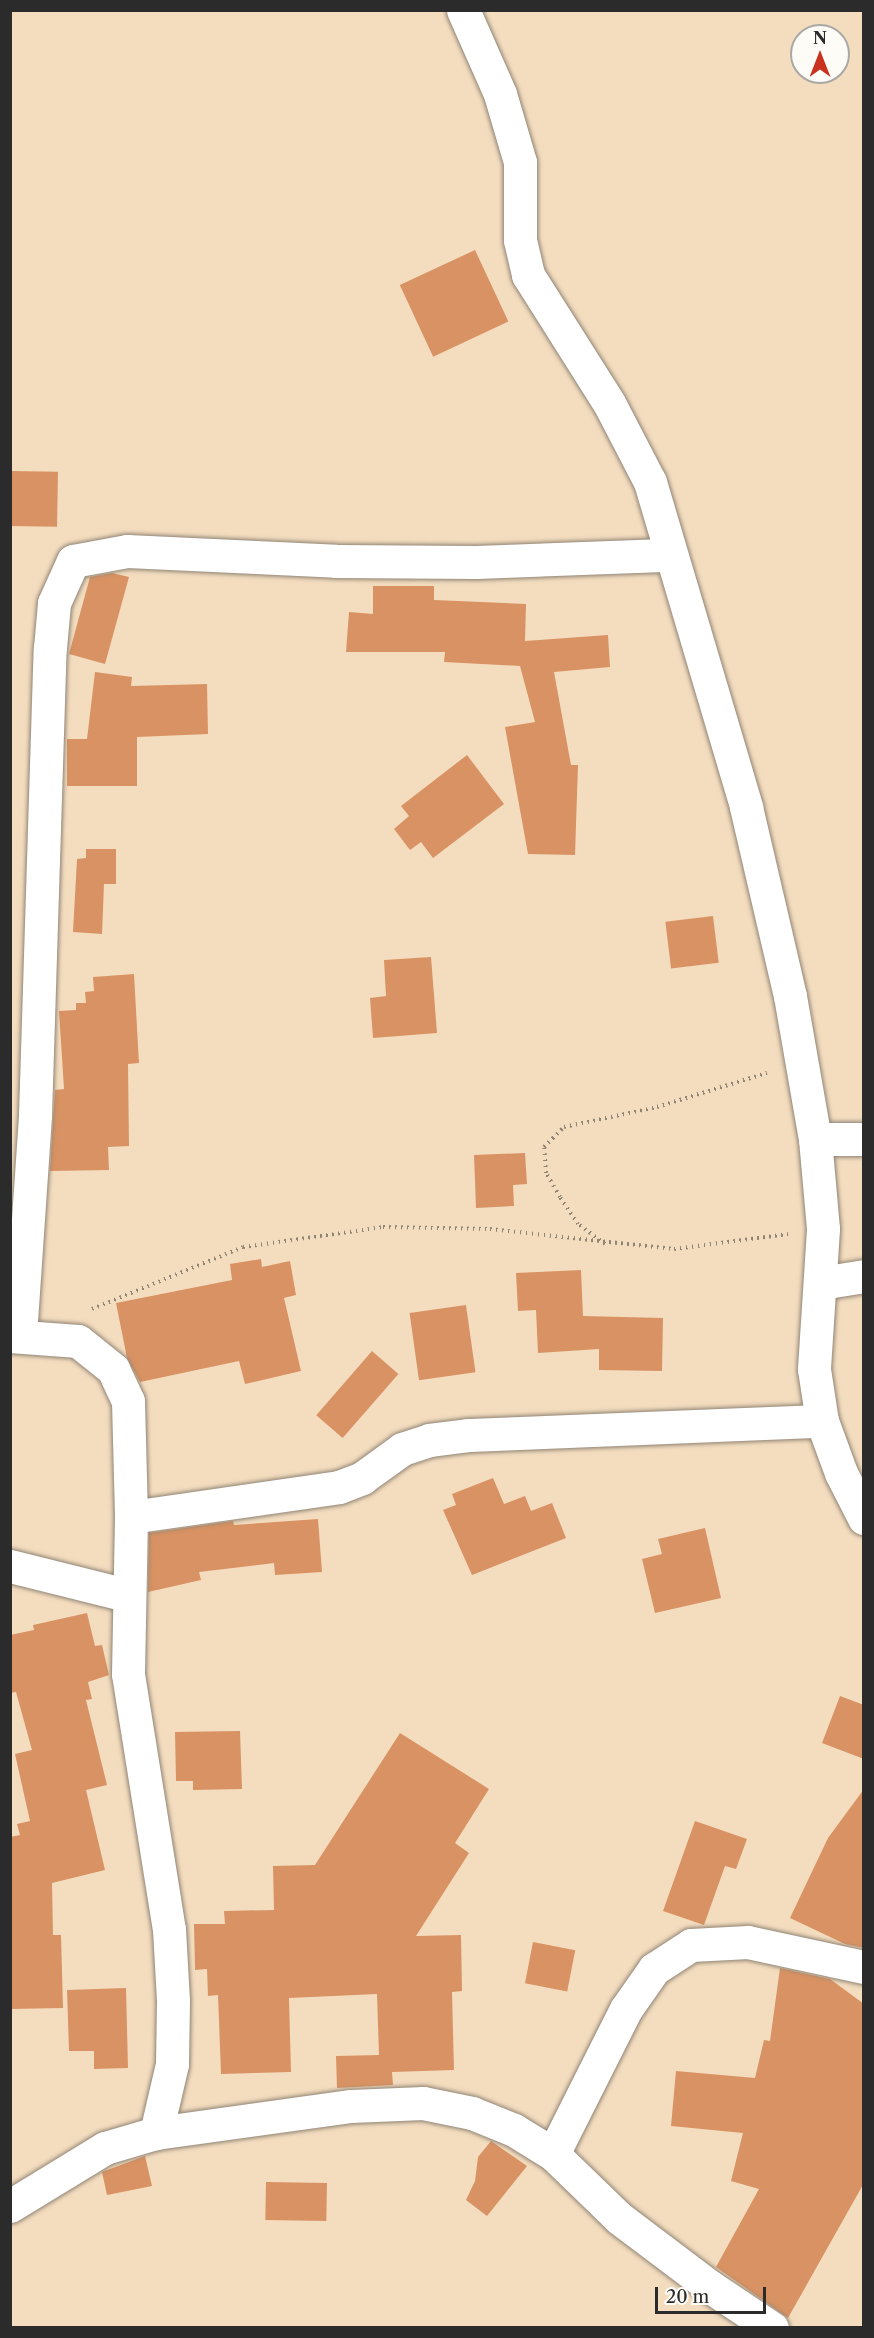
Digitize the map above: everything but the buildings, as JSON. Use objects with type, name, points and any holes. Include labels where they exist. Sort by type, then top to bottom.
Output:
[{"type":"street","points":[[463,10],[500,94],[520,162],[520,240],[528,275],[609,403],[650,482],[746,807],[790,996],[815,1139],[823,1229],[814,1369],[822,1421],[841,1473],[864,1518]]},
{"type":"street","points":[[156,2133],[172,2064],[170,1939],[133,1720],[128,1674],[126,1595],[131,1517],[128,1401],[113,1369],[78,1341],[25,1336],[35,1115],[50,648],[54,603],[73,561],[127,552],[347,561],[476,562],[671,555]]},
{"type":"street","points":[[815,1139],[864,1139]]},
{"type":"street","points":[[821,1283],[864,1275]]},
{"type":"street","points":[[131,1517],[339,1487],[362,1478],[402,1449],[429,1440],[468,1435],[822,1421]]},
{"type":"street","points":[[10,1566],[126,1595]]},
{"type":"street","points":[[553,2154],[626,2009],[654,1969],[691,1945],[748,1942],[864,1967]]},
{"type":"street","points":[[10,2206],[105,2148],[156,2133],[351,2106],[423,2103],[472,2114],[514,2130],[553,2154],[619,2218],[712,2288],[772,2328]]},
{"type":"path","points":[[606,1244],[578,1224],[546,1173],[544,1147],[564,1127],[657,1107],[708,1088],[802,1064]]},
{"type":"path","points":[[25,1336],[243,1246],[382,1227],[490,1229],[606,1244],[674,1249],[823,1229]]}]
